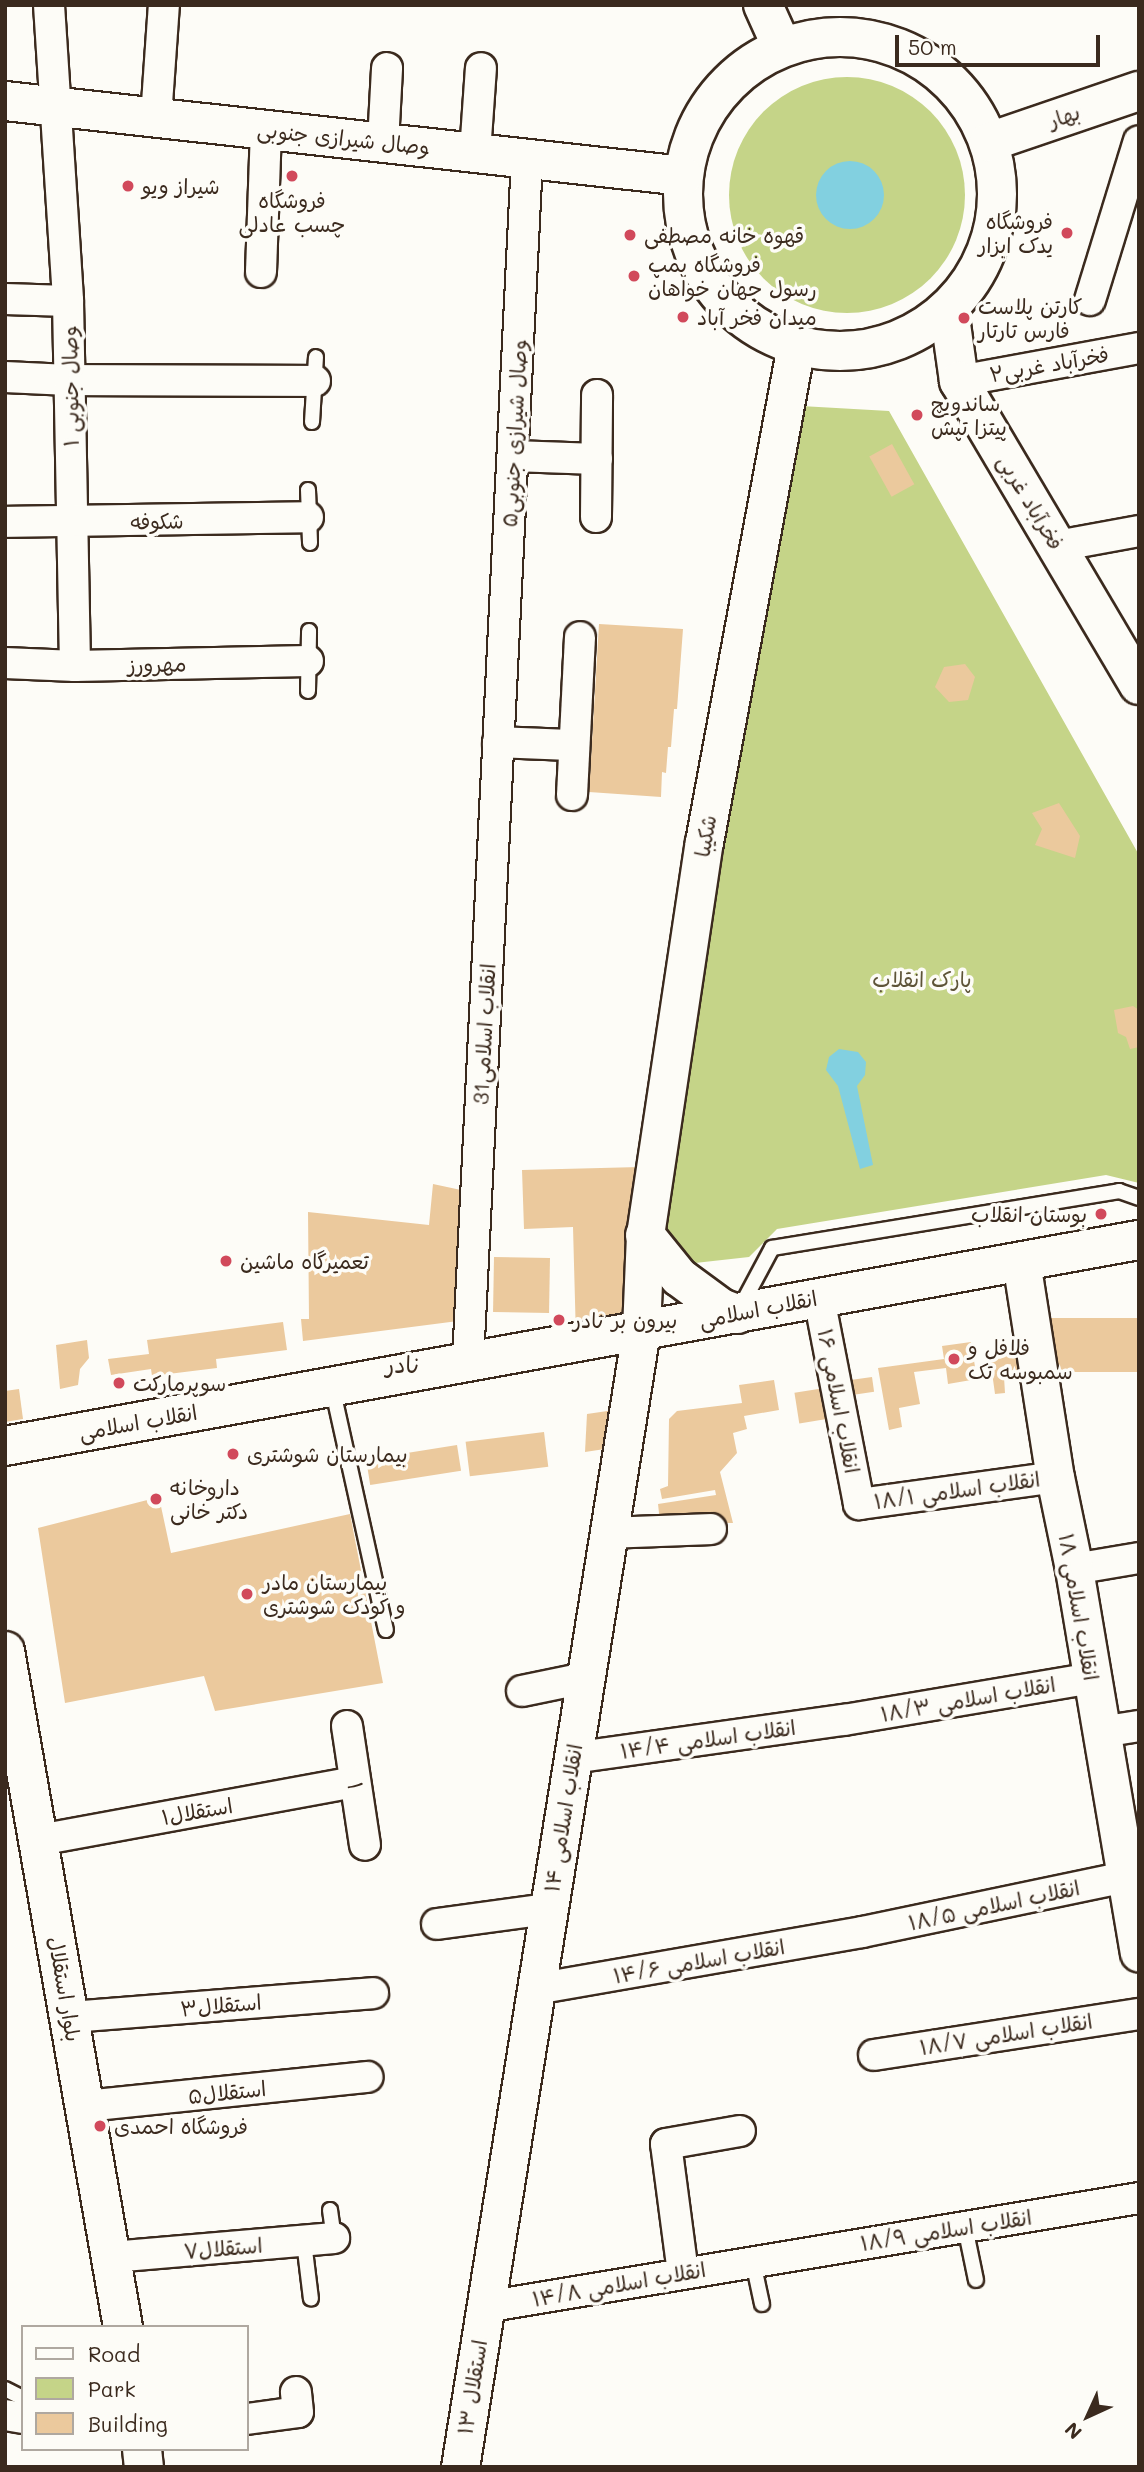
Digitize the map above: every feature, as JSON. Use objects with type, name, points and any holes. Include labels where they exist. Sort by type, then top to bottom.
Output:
[{"type":"main road","points":[[763,5],[782,47]]},
{"type":"main road","points":[[849,36],[888,44],[915,54],[957,88],[980,122],[989,142],[998,201],[991,241],[974,278],[948,310],[915,333],[877,348],[836,352],[796,345],[759,329],[714,288],[695,258],[685,222],[683,176],[696,128],[711,102],[731,79],[755,61],[782,47],[814,38],[849,36]]},
{"type":"main road","name":"بهار","points":[[989,142],[1139,91]]},
{"type":"main road","name":"وصال شیرازی جنوبی","points":[[5,101],[683,176]]},
{"type":"main road","name":"فخرآباد غربی","points":[[948,310],[959,381],[1139,685]]},
{"type":"main road","points":[[645,1235],[679,1277],[721,1308],[737,1314]]},
{"type":"main road","name":"انقلاب اسلامی","points":[[5,1446],[1139,1240]]},
{"type":"main road","name":"بلوار استقلال","points":[[5,1651],[123,2325]]},
{"type":"street","name":"وصال جنوبی ۱","points":[[49,5],[68,301],[75,666]]},
{"type":"street","points":[[156,118],[164,5]]},
{"type":"street","points":[[383,143],[387,68]]},
{"type":"street","points":[[475,153],[481,68]]},
{"type":"street","points":[[261,272],[267,130]]},
{"type":"street","points":[[1090,300],[1139,141]]},
{"type":"street","name":"۵وصال شیرازی جنوبی","points":[[500,707],[527,159]]},
{"type":"street","points":[[5,299],[68,301]]},
{"type":"street","name":"شکیبا","points":[[641,1330],[645,1235],[704,842],[796,345]]},
{"type":"street","name":"۲فخرآباد غربی","points":[[959,381],[1139,348]]},
{"type":"street","points":[[5,377],[69,380],[315,369]]},
{"type":"street","points":[[596,517],[597,394]]},
{"type":"street","points":[[513,456],[597,459]]},
{"type":"street","name":"شکوفه","points":[[5,522],[72,523],[309,517]]},
{"type":"street","points":[[1056,546],[1139,531]]},
{"type":"street","points":[[572,795],[580,637]]},
{"type":"street","name":"مهرورز","points":[[5,663],[75,666],[308,661]]},
{"type":"street","name":"31انقلاب اسلامی","points":[[468,1361],[500,707]]},
{"type":"street","points":[[498,742],[574,745]]},
{"type":"street","name":"۱۸ انقلاب اسلامی","points":[[1021,1261],[1055,1477],[1132,1894],[1139,1953]]},
{"type":"street","name":"۱۶ انقلاب اسلامی","points":[[819,1298],[859,1504]]},
{"type":"street","name":"۱۴ انقلاب اسلامی","points":[[485,2307],[641,1330]]},
{"type":"street","name":"۱۸/۱ انقلاب اسلامی","points":[[859,1504],[1055,1477]]},
{"type":"street","points":[[608,1533],[710,1529]]},
{"type":"street","points":[[1074,1569],[1139,1558]]},
{"type":"street","points":[[522,1691],[585,1678]]},
{"type":"street","name":"۱۸/۳ انقلاب اسلامی","points":[[844,1720],[1092,1678]]},
{"type":"street","name":"۱۴/۴ انقلاب اسلامی","points":[[572,1758],[844,1720]]},
{"type":"street","name":"۱","points":[[347,1726],[365,1845]]},
{"type":"street","points":[[1101,1732],[1139,1726]]},
{"type":"street","name":"استقلال۱","points":[[39,1840],[355,1782]]},
{"type":"street","name":"۱۸/۵ انقلاب اسلامی","points":[[862,1933],[1132,1894]]},
{"type":"street","points":[[437,1924],[548,1909]]},
{"type":"street","name":"۱۴/۶ انقلاب اسلامی","points":[[536,1989],[862,1933]]},
{"type":"street","name":"استقلال۳","points":[[70,2017],[373,1993]]},
{"type":"street","name":"۱۸/۷ انقلاب اسلامی","points":[[874,2055],[1139,2014]]},
{"type":"street","name":"استقلال۵","points":[[86,2106],[368,2077]]},
{"type":"street","points":[[683,2273],[666,2144],[740,2131]]},
{"type":"street","name":"۱۸/۹ انقلاب اسلامی","points":[[753,2262],[1139,2198]]},
{"type":"street","name":"استقلال۷","points":[[111,2257],[304,2242],[332,2224]]},
{"type":"street","name":"۱۴/۸ انقلاب اسلامی","points":[[485,2307],[753,2262]]},
{"type":"street","name":"۱۳ استقلال","points":[[460,2467],[485,2307]]},
{"type":"street","points":[[248,2419],[298,2412],[296,2392]]},
{"type":"lane","points":[[312,422],[315,369]]},
{"type":"lane","points":[[308,691],[309,631]]},
{"type":"lane","points":[[737,1314],[772,1248],[1119,1191],[1139,1198]]},
{"type":"lane","points":[[332,1385],[386,1630]]},
{"type":"lane","points":[[965,2227],[976,2280]]},
{"type":"lane","points":[[304,2242],[311,2299]]},
{"type":"lane","points":[[753,2262],[762,2304]]},
{"type":"lane","points":[[5,2389],[21,2397]]},
{"type":"green space","points":[[847,77],[870,79],[903,91],[922,104],[938,120],[951,139],[960,161],[965,195],[963,218],[951,251],[938,270],[922,286],[903,299],[881,308],[847,313],[824,311],[791,299],[772,286],[756,270],[743,251],[734,229],[729,195],[731,172],[743,139],[756,120],[772,104],[791,91],[813,82]]},
{"type":"green space","name":"پارک انقلاب","points":[[801,406],[889,411],[1139,855],[1139,1183],[1106,1175],[777,1229],[749,1257],[695,1263],[658,1229]]},
{"type":"water","points":[[850,161],[863,164],[874,171],[881,182],[884,195],[881,208],[874,219],[863,226],[850,229],[837,226],[826,219],[819,208],[816,195],[819,182],[826,171],[837,164]]},
{"type":"water","points":[[839,1049],[858,1052],[866,1062],[865,1075],[857,1086],[873,1165],[860,1169],[838,1086],[826,1070],[829,1057]]},
{"type":"building","points":[[892,444],[914,484],[892,497],[869,457]]},
{"type":"building","points":[[599,624],[683,629],[677,709],[674,709],[666,773],[662,772],[661,797],[589,792]]},
{"type":"building","points":[[965,664],[975,677],[968,700],[949,702],[935,687],[944,667]]},
{"type":"building","points":[[1059,803],[1080,836],[1075,858],[1035,845],[1042,829],[1032,813]]},
{"type":"building","points":[[1133,1006],[1139,1010],[1139,1047],[1130,1049],[1126,1037],[1118,1033],[1114,1010]]},
{"type":"building","points":[[640,1167],[635,1309],[576,1338],[573,1227],[524,1229],[522,1170]]},
{"type":"building","points":[[433,1184],[461,1190],[458,1321],[303,1341],[301,1319],[309,1319],[308,1212],[429,1225]]},
{"type":"building","points":[[494,1257],[550,1258],[549,1313],[493,1312]]},
{"type":"building","points":[[1047,1318],[1139,1318],[1139,1372],[1047,1372]]},
{"type":"building","points":[[283,1322],[287,1350],[216,1359],[217,1368],[152,1376],[151,1369],[111,1375],[108,1359],[149,1354],[147,1340]]},
{"type":"building","points":[[87,1340],[89,1358],[80,1369],[78,1385],[60,1389],[56,1345]]},
{"type":"building","points":[[971,1342],[977,1379],[948,1384],[946,1368],[914,1372],[920,1404],[899,1408],[902,1427],[889,1430],[878,1368],[944,1359],[942,1346]]},
{"type":"building","points":[[1022,1354],[1024,1374],[1004,1377],[1005,1393],[995,1394],[990,1358]]},
{"type":"building","points":[[872,1377],[874,1392],[845,1396],[843,1381]]},
{"type":"building","points":[[774,1380],[779,1410],[744,1416],[747,1429],[733,1433],[737,1453],[720,1472],[733,1523],[660,1522],[658,1504],[716,1495],[715,1490],[662,1499],[660,1489],[668,1486],[669,1419],[677,1411],[742,1403],[739,1385]]},
{"type":"building","points":[[831,1387],[836,1418],[799,1423],[794,1393]]},
{"type":"building","points":[[19,1389],[23,1419],[5,1422],[5,1391]]},
{"type":"building","points":[[621,1409],[618,1447],[585,1452],[587,1414]]},
{"type":"building","points":[[544,1432],[548,1467],[470,1476],[466,1442]]},
{"type":"building","points":[[457,1445],[461,1471],[370,1485],[366,1459]]},
{"type":"building","points":[[159,1497],[171,1553],[350,1514],[383,1683],[215,1711],[204,1676],[65,1703],[38,1528]]},
{"type":"place","name":"فروشگاه چسب عادلی","points":[[292,176]]},
{"type":"place","name":"شیراز ویو","points":[[128,186]]},
{"type":"place","name":"فروشگاه یدک ابزار","points":[[1067,233]]},
{"type":"place","name":"قهوه خانه مصطفی","points":[[630,235]]},
{"type":"place","name":"فروشگاه پمپ رسول جهان خواهان","points":[[634,276]]},
{"type":"place","name":"میدان فخر آباد","points":[[683,317]]},
{"type":"place","name":"کارتن پلاست فارس تارتار","points":[[964,318]]},
{"type":"place","name":"ساندویچ پیتزا تپش","points":[[917,415]]},
{"type":"place","name":"بوستان انقلاب","points":[[1101,1214]]},
{"type":"place","name":"تعمیرگاه ماشین","points":[[226,1261]]},
{"type":"place","name":"بیرون بر نادر","points":[[559,1320]]},
{"type":"place","name":"فلافل و سمبوسه تک","points":[[954,1359]]},
{"type":"place","name":"سوپرمارکت","points":[[119,1383]]},
{"type":"place","name":"بیمارستان شوشتری","points":[[233,1454]]},
{"type":"place","name":"داروخانه دکتر خانی","points":[[156,1499]]},
{"type":"place","name":"بیمارستان مادر و کودک شوشتری","points":[[247,1594]]},
{"type":"place","name":"فروشگاه احمدی","points":[[100,2126]]},
{"type":"district","name":"نادر","points":[[403,1364]]}]
